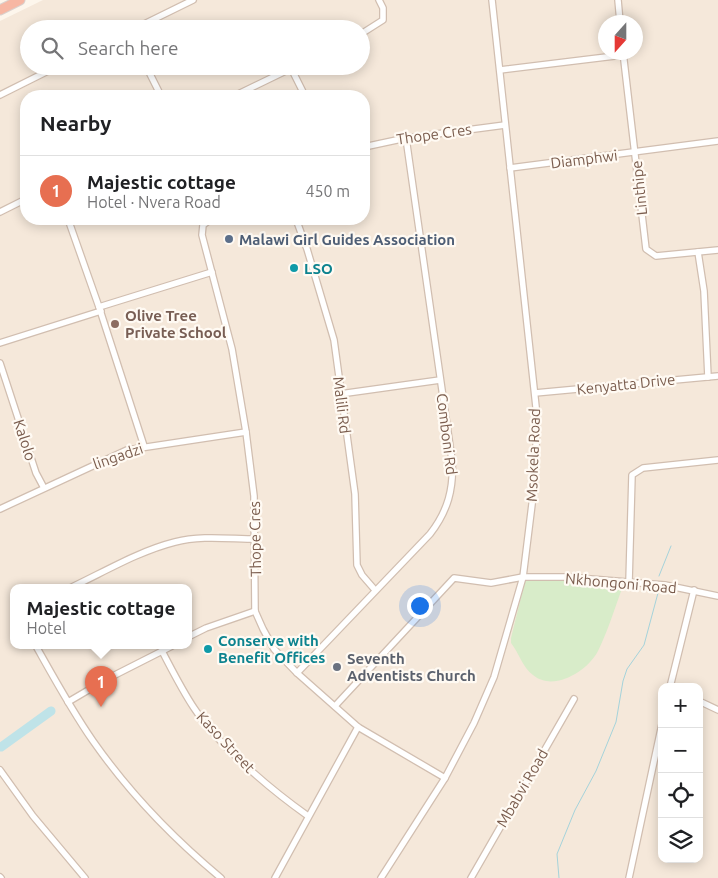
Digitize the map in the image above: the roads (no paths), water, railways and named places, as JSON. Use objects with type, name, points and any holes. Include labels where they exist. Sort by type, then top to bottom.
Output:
[{"type":"highway","points":[[0,10],[20,0]]},
{"type":"street","points":[[152,20],[193,0]]},
{"type":"street","points":[[370,28],[383,20],[383,8],[379,0]]},
{"type":"street","name":"Msokela Road","points":[[381,878],[446,778],[474,723],[494,677],[523,577],[535,480],[538,429],[492,0]]},
{"type":"street","points":[[618,0],[619,15]]},
{"type":"street","points":[[500,70],[598,57]]},
{"type":"street","name":"Linthipe","points":[[624,60],[646,249],[656,256],[718,250]]},
{"type":"street","points":[[0,94],[39,75]]},
{"type":"street","points":[[150,75],[157,90]]},
{"type":"street","points":[[246,90],[277,75]]},
{"type":"street","points":[[297,75],[303,90]]},
{"type":"street","name":"Thope Cres","points":[[370,146],[406,138],[505,126]]},
{"type":"street","name":"Comboni Rd","points":[[297,673],[430,534],[448,503],[452,485],[452,460],[406,138]]},
{"type":"street","name":"Diamphwi","points":[[510,168],[718,141]]},
{"type":"street","points":[[0,212],[20,202]]},
{"type":"street","points":[[70,225],[100,309],[144,446]]},
{"type":"street","name":"Thope Cres","points":[[203,225],[201,231],[232,349],[246,432],[254,496],[256,539],[255,611],[274,649],[297,673],[358,727],[446,778]]},
{"type":"street","name":"Malili Rd","points":[[298,225],[334,340],[354,494],[357,565],[362,575],[375,590]]},
{"type":"street","points":[[698,252],[704,291],[708,376]]},
{"type":"street","points":[[0,343],[212,272]]},
{"type":"street","name":"Kalolo","points":[[0,363],[36,473],[44,488]]},
{"type":"street","name":"Kenyatta Drive","points":[[534,393],[718,376]]},
{"type":"street","points":[[340,394],[440,380]]},
{"type":"street","name":"lingadzi","points":[[0,509],[93,464],[144,446],[246,432]]},
{"type":"street","points":[[629,582],[632,475],[643,468],[718,460]]},
{"type":"street","points":[[79,584],[160,546],[204,538],[256,539]]},
{"type":"street","name":"Nkhongoni Road","points":[[334,706],[454,578],[491,583],[523,577],[566,577],[694,590],[718,596]]},
{"type":"street","points":[[672,683],[694,590]]},
{"type":"street","points":[[192,635],[206,628],[255,611]]},
{"type":"street","points":[[38,649],[68,702],[94,742],[124,781],[221,878]]},
{"type":"street","points":[[68,702],[162,650]]},
{"type":"street","name":"Kaso Street","points":[[162,650],[194,709],[212,730],[244,764],[308,816]]},
{"type":"street","name":"Mbabvi Road","points":[[471,878],[574,699]]},
{"type":"street","points":[[703,702],[718,710]]},
{"type":"street","points":[[275,878],[358,727]]},
{"type":"street","points":[[629,878],[661,728]]},
{"type":"street","points":[[0,770],[33,816],[85,878]]},
{"type":"waterway","points":[[659,576],[671,546]]},
{"type":"waterway","points":[[559,878],[557,854],[575,810],[596,771],[616,722],[623,681],[627,669],[644,645],[658,593]]},
{"type":"waterway","points":[[1,747],[51,711]]},
{"type":"place","name":"Malawi Girl Guides Association","points":[[229,239]]},
{"type":"place","name":"LSO","points":[[294,268]]},
{"type":"place","name":"Olive Tree Private School","points":[[115,324]]},
{"type":"place","name":"Conserve with Benefit Offices","points":[[208,649]]},
{"type":"place","name":"Seventh Adventists Church","points":[[337,667]]},
{"type":"place","name":"Majestic cottage","points":[[101,707]]}]
